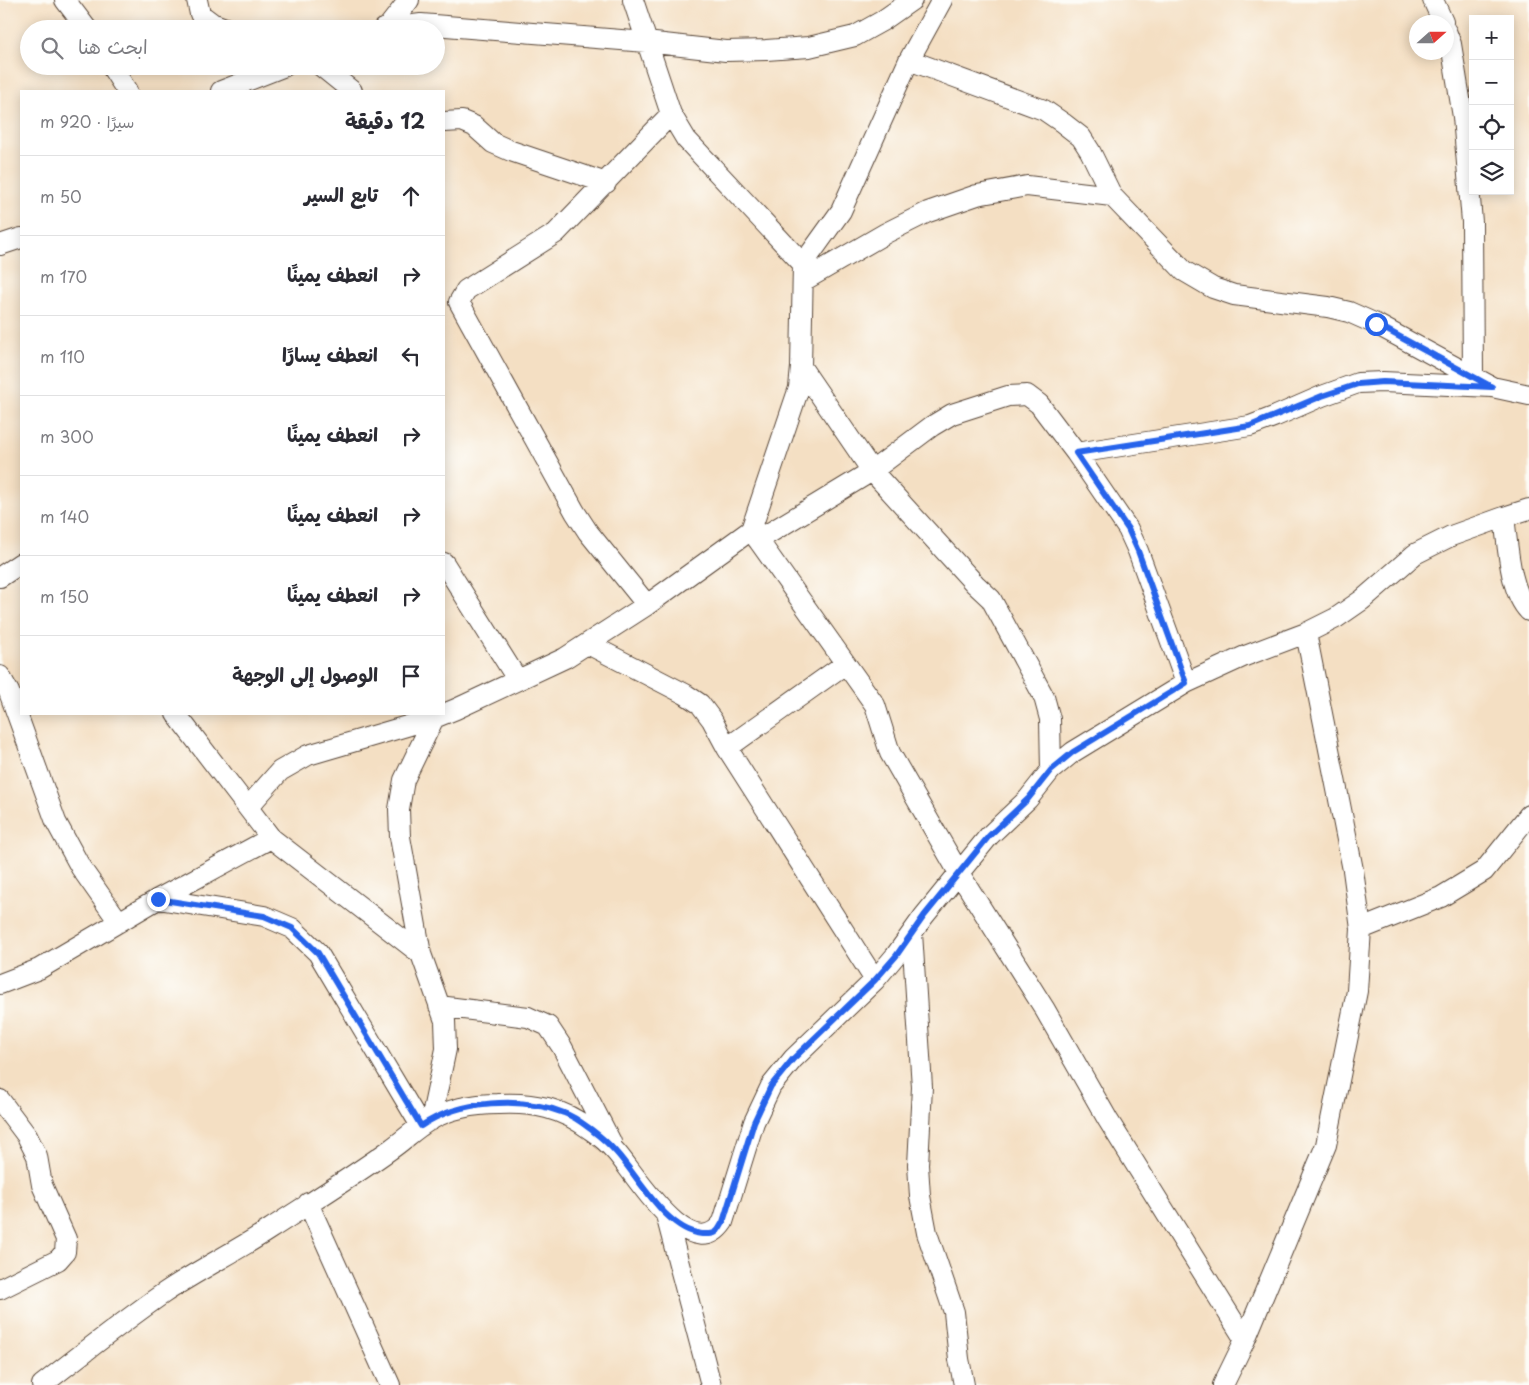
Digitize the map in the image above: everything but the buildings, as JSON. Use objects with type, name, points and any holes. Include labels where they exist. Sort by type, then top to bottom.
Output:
[{"type":"street","points":[[65,0],[80,20]]},
{"type":"street","points":[[197,0],[200,14],[208,20]]},
{"type":"street","points":[[392,20],[409,0]]},
{"type":"street","points":[[633,0],[671,114],[686,139],[803,272]]},
{"type":"street","points":[[445,26],[646,42],[726,51],[808,47],[855,36],[882,21],[912,0]]},
{"type":"street","points":[[755,535],[799,388],[803,272],[841,212],[909,60],[942,0]]},
{"type":"street","points":[[1433,0],[1440,15]]},
{"type":"street","points":[[909,60],[1044,110],[1064,123],[1080,137],[1090,151],[1112,196],[1184,271],[1212,288],[1234,295],[1328,307],[1349,312],[1376,324],[1492,387]]},
{"type":"street","points":[[1454,60],[1463,117],[1472,222],[1473,377]]},
{"type":"street","points":[[117,75],[126,90]]},
{"type":"street","points":[[224,90],[262,75]]},
{"type":"street","points":[[332,75],[351,90]]},
{"type":"street","points":[[646,604],[588,532],[575,512],[459,302],[466,290],[556,234],[671,114]]},
{"type":"street","points":[[445,122],[462,121],[474,126],[493,143],[502,147],[606,183]]},
{"type":"street","points":[[803,272],[928,212],[977,195],[1027,186],[1112,196]]},
{"type":"street","points":[[0,245],[20,238]]},
{"type":"street","points":[[801,367],[872,471],[975,584],[991,599],[1044,697],[1050,719],[1051,770]]},
{"type":"street","points":[[1076,453],[1250,426],[1322,396],[1358,384],[1383,382],[1492,387],[1529,395]]},
{"type":"street","points":[[445,714],[565,658],[755,535],[872,471],[932,426],[952,414],[1008,396],[1027,396],[1039,404],[1076,453],[1128,529],[1138,551],[1186,683]]},
{"type":"street","points":[[439,1006],[528,1017],[548,1026],[562,1047],[616,1152],[652,1200],[666,1215],[693,1233],[708,1234],[717,1232],[723,1222],[754,1122],[771,1086],[793,1059],[875,980],[989,836],[1028,799],[1051,770],[1073,752],[1186,683],[1245,656],[1306,633],[1336,618],[1362,600],[1416,554],[1451,536],[1504,516],[1529,509]]},
{"type":"street","points":[[1504,516],[1514,583],[1522,604],[1529,611]]},
{"type":"street","points":[[755,535],[875,705],[890,753],[959,873],[1044,1008],[1108,1120],[1245,1340]]},
{"type":"street","points":[[0,577],[20,564]]},
{"type":"street","points":[[445,565],[517,679]]},
{"type":"street","points":[[1223,1385],[1245,1340],[1326,1145],[1357,991],[1361,929],[1353,870],[1306,633]]},
{"type":"street","points":[[588,644],[685,694],[700,704],[712,720],[727,748],[875,980]]},
{"type":"street","points":[[727,748],[845,664]]},
{"type":"street","points":[[0,676],[9,692],[56,822],[81,868],[119,922]]},
{"type":"street","points":[[177,715],[271,838],[421,954]]},
{"type":"street","points":[[248,807],[280,771],[308,755],[441,715]]},
{"type":"street","points":[[426,1123],[446,1049],[445,1021],[421,954],[400,837],[399,809],[404,780],[434,718]]},
{"type":"street","points":[[1361,929],[1441,897],[1484,871],[1529,815]]},
{"type":"street","points":[[0,984],[39,969],[158,899],[271,838]]},
{"type":"street","points":[[158,899],[264,916],[292,928],[318,953],[426,1123]]},
{"type":"street","points":[[912,933],[922,1087],[918,1165],[920,1196],[927,1233],[954,1312],[964,1385]]},
{"type":"street","points":[[0,1100],[27,1136],[37,1156],[42,1184],[66,1239],[65,1252],[58,1260],[0,1289]]},
{"type":"street","points":[[42,1385],[163,1293],[269,1230],[384,1154],[426,1123],[446,1113],[471,1105],[538,1106],[566,1113],[592,1130],[616,1152]]},
{"type":"street","points":[[308,1203],[390,1385]]},
{"type":"street","points":[[666,1215],[711,1385]]},
{"type":"route","points":[[158,899],[264,916],[292,928],[318,953],[421,1126],[446,1113],[471,1105],[538,1106],[566,1113],[592,1130],[616,1152],[652,1200],[666,1215],[693,1233],[708,1234],[717,1232],[723,1222],[754,1122],[771,1086],[793,1059],[875,980],[896,956],[924,916],[989,836],[1028,799],[1051,770],[1073,752],[1186,683],[1138,551],[1128,529],[1076,453],[1250,426],[1322,396],[1358,384],[1383,382],[1492,387],[1376,324]]}]
